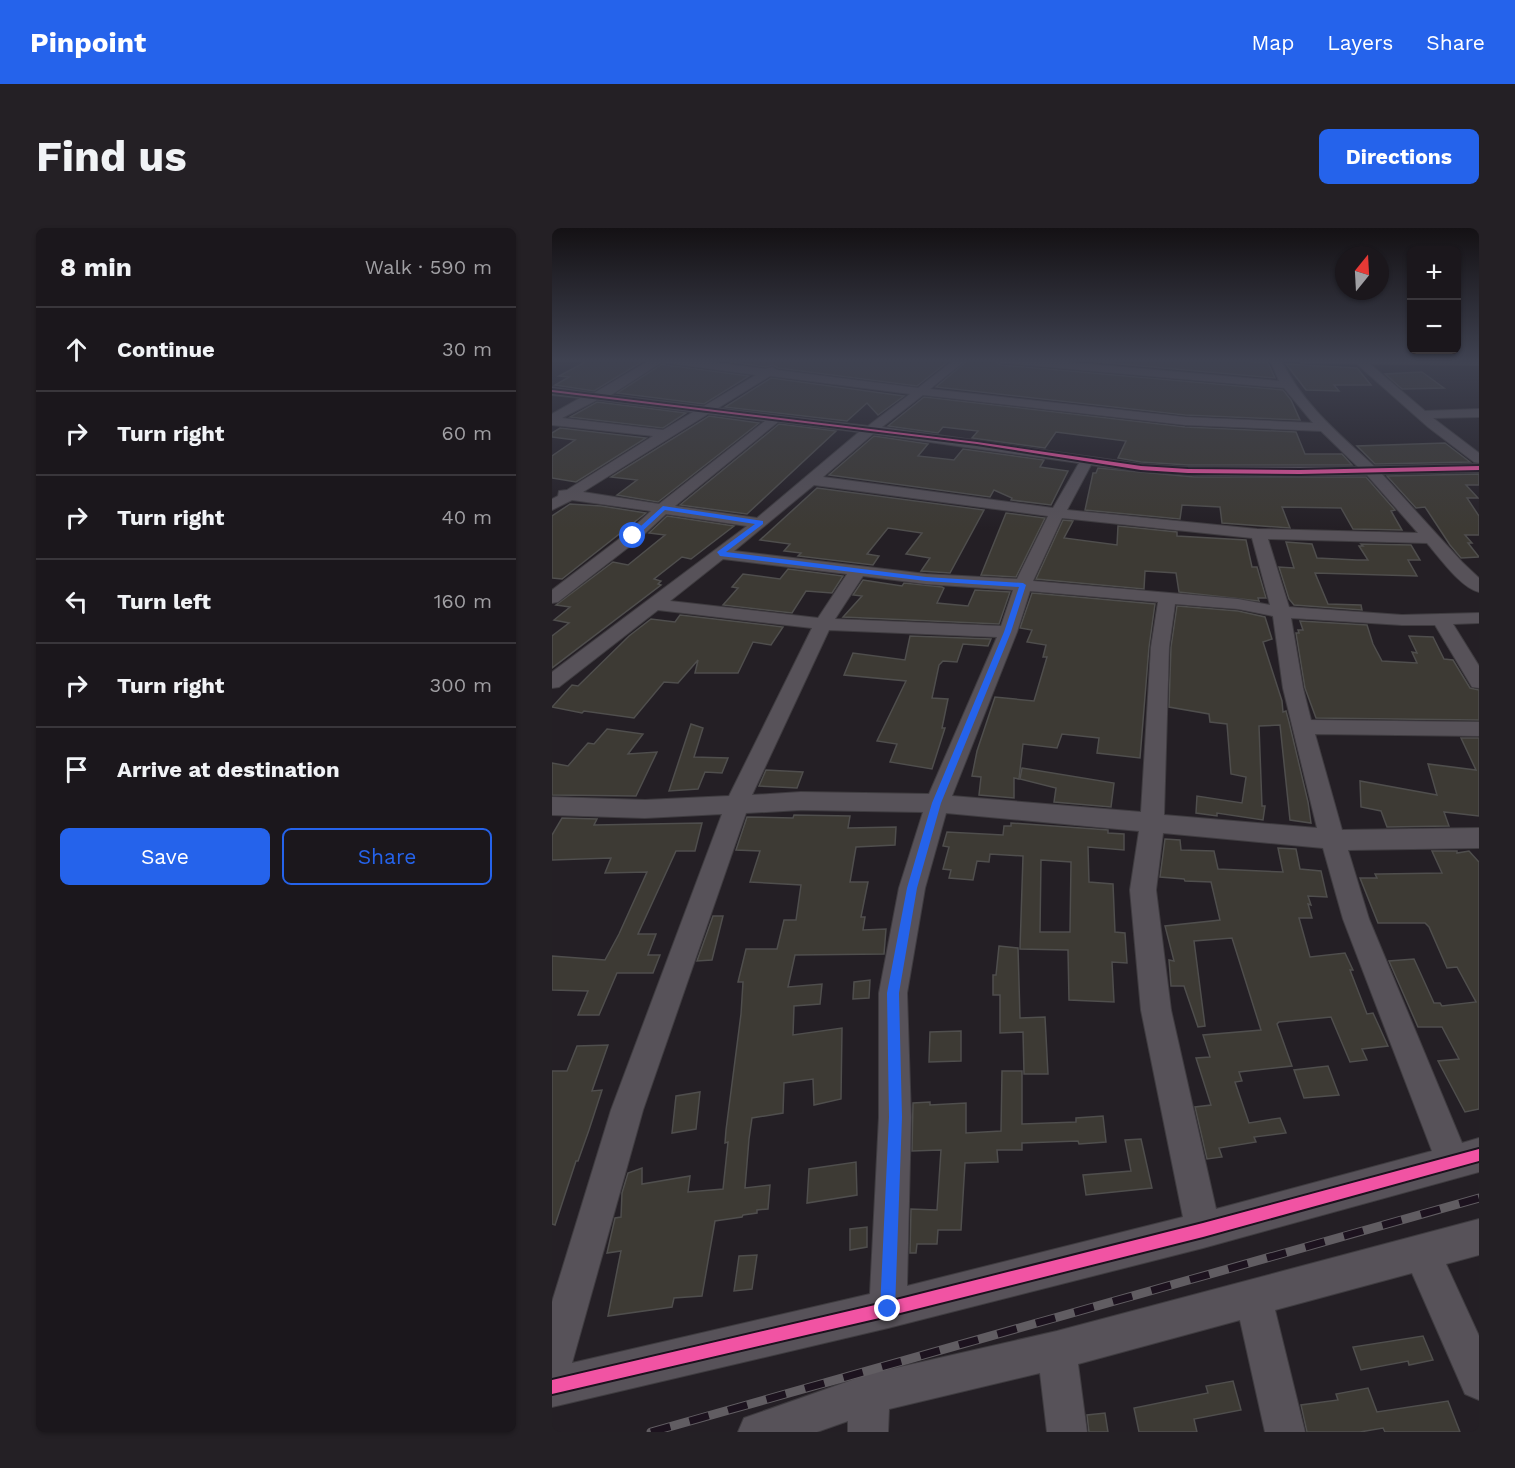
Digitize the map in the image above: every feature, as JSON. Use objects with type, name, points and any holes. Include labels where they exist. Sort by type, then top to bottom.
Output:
[{"type":"street","points":[[552,506],[695,416]]},
{"type":"street","points":[[762,416],[977,443],[1087,460],[1188,471],[1372,472],[1479,468]]},
{"type":"street","points":[[552,682],[760,523],[888,416]]},
{"type":"street","points":[[1136,416],[1185,421],[1324,427]]},
{"type":"street","points":[[1314,416],[1372,472],[1430,538],[1479,586]]},
{"type":"street","points":[[1424,416],[1479,459]]},
{"type":"street","points":[[552,598],[560,585],[633,536],[663,508],[776,418]]},
{"type":"street","points":[[552,420],[666,434]]},
{"type":"street","points":[[888,1309],[896,1117],[893,993],[912,888],[937,803],[1008,632],[1023,585],[1047,532],[1087,460]]},
{"type":"street","points":[[811,480],[942,496],[1058,514],[1259,534],[1430,538]]},
{"type":"street","points":[[552,492],[760,523]]},
{"type":"street","points":[[552,1387],[888,1309],[1203,1230],[1466,1158],[1356,919],[1332,839],[1303,727],[1281,612],[1259,534]]},
{"type":"street","points":[[720,554],[857,572],[1238,604],[1281,612],[1402,620],[1479,618]]},
{"type":"street","points":[[552,1365],[627,1110],[744,786],[823,624],[857,572]]},
{"type":"street","points":[[1167,598],[1160,647],[1152,824],[1143,890],[1156,1010],[1203,1230]]},
{"type":"street","points":[[654,604],[823,624],[1008,632]]},
{"type":"street","points":[[1441,619],[1479,682]]},
{"type":"street","points":[[1303,727],[1479,729]]},
{"type":"street","points":[[552,806],[645,809],[740,802],[937,803],[1332,839],[1479,838]]},
{"type":"street","points":[[758,1432],[868,1413],[1057,1350],[1479,1236]]},
{"type":"street","points":[[1422,1253],[1479,1380]]},
{"type":"street","points":[[1253,1297],[1285,1432]]},
{"type":"street","points":[[1057,1350],[1067,1432]]},
{"type":"building","points":[[571,416],[681,416],[663,428]]},
{"type":"building","points":[[709,416],[759,423],[658,502],[617,495],[637,480],[611,477]]},
{"type":"building","points":[[805,416],[852,416],[847,421]]},
{"type":"building","points":[[900,416],[1091,416],[1185,427],[1296,432],[1305,454],[1342,454],[1352,465],[1188,465],[1141,462],[1118,458],[1126,441],[1056,432],[1045,448],[972,438],[978,431],[943,427],[938,433],[888,426]]},
{"type":"building","points":[[1212,416],[1298,416],[1300,420]]},
{"type":"building","points":[[779,424],[836,431],[747,514],[680,505]]},
{"type":"building","points":[[560,428],[646,438],[576,482],[552,478],[552,456],[575,440],[552,437],[552,433]]},
{"type":"building","points":[[874,436],[928,444],[918,456],[954,460],[963,449],[1044,460],[1040,467],[1068,471],[1051,505],[1011,500],[1012,498],[994,490],[990,497],[829,475]]},
{"type":"building","points":[[1445,443],[1470,462],[1375,464],[1357,446]]},
{"type":"building","points":[[1098,468],[1194,477],[1366,477],[1395,510],[1391,511],[1402,530],[1353,529],[1341,508],[1282,507],[1290,528],[1222,523],[1220,507],[1182,505],[1180,519],[1085,510],[1093,473],[1096,473]]},
{"type":"building","points":[[1479,474],[1479,485],[1466,485],[1478,498],[1467,498],[1479,516],[1479,535],[1465,535],[1479,557],[1461,558],[1425,507],[1416,508],[1387,476]]},
{"type":"building","points":[[817,488],[984,510],[950,573],[921,571],[930,558],[906,554],[922,533],[888,528],[867,554],[879,556],[873,565],[798,556],[801,553],[784,551],[790,544],[760,540]]},
{"type":"building","points":[[570,504],[646,513],[562,579],[552,578],[552,516]]},
{"type":"building","points":[[1006,513],[1045,518],[1016,577],[981,575]]},
{"type":"building","points":[[667,516],[734,526],[691,559],[682,557],[654,579],[661,581],[658,584],[661,585],[552,668],[552,636],[569,623],[554,620],[570,607],[556,605],[613,562],[628,565],[665,535],[649,533]]},
{"type":"building","points":[[1063,520],[1073,521],[1064,538],[1117,545],[1118,526],[1177,532],[1177,536],[1246,540],[1252,567],[1257,567],[1266,598],[1258,598],[1259,601],[1179,592],[1176,573],[1145,571],[1144,589],[1036,579]]},
{"type":"building","points":[[1286,542],[1312,544],[1317,558],[1357,560],[1368,560],[1359,546],[1363,546],[1361,544],[1411,545],[1420,560],[1408,560],[1417,576],[1315,573],[1328,604],[1361,605],[1362,610],[1294,605],[1289,599],[1279,567],[1294,568]]},
{"type":"building","points":[[788,569],[843,576],[832,593],[806,591],[792,613],[723,605],[738,588],[732,587],[743,574],[780,579]]},
{"type":"building","points":[[863,580],[902,586],[904,583],[942,587],[944,588],[937,603],[968,606],[975,590],[1010,592],[999,624],[843,617],[862,596],[853,595]]},
{"type":"building","points":[[1032,593],[1155,604],[1149,647],[1140,758],[1097,753],[1099,738],[1062,734],[1057,748],[1023,744],[1019,779],[1014,778],[1014,798],[979,795],[981,777],[972,776],[977,751],[995,697],[1034,701],[1047,657],[1043,657],[1046,645],[1027,642],[1032,630],[1020,628]]},
{"type":"building","points":[[1177,606],[1238,611],[1265,617],[1272,639],[1263,642],[1282,701],[1283,712],[1286,711],[1289,722],[1311,823],[1290,820],[1280,725],[1259,726],[1262,806],[1265,806],[1263,820],[1217,813],[1217,816],[1196,813],[1197,796],[1242,803],[1246,777],[1231,774],[1227,724],[1210,722],[1209,714],[1169,707],[1171,647]]},
{"type":"building","points":[[680,615],[783,627],[771,645],[753,642],[738,673],[695,673],[698,660],[678,683],[664,682],[634,718],[584,711],[582,713],[552,707],[572,685],[578,686],[629,636],[651,619],[675,622]]},
{"type":"building","points":[[1300,621],[1367,625],[1382,661],[1417,663],[1412,652],[1417,653],[1409,636],[1433,637],[1444,659],[1453,660],[1470,688],[1479,690],[1479,720],[1316,718],[1305,688],[1296,633],[1299,633],[1298,630],[1303,630]]},
{"type":"building","points":[[910,636],[991,639],[988,646],[963,644],[957,662],[943,661],[939,665],[932,698],[948,699],[942,728],[945,728],[932,769],[890,762],[897,744],[877,741],[906,681],[844,675],[853,653],[905,660]]},
{"type":"building","points":[[691,724],[703,728],[694,757],[728,758],[722,773],[705,772],[698,789],[669,791]]},
{"type":"building","points":[[607,729],[643,734],[628,754],[657,752],[636,796],[552,795],[552,763],[568,766],[588,743],[594,744]]},
{"type":"building","points":[[1461,738],[1479,738],[1479,816],[1444,812],[1449,826],[1387,827],[1381,811],[1361,807],[1360,781],[1437,795],[1428,764],[1476,770]]},
{"type":"building","points":[[1022,768],[1114,783],[1111,807],[1054,802],[1056,788],[1020,779]]},
{"type":"building","points":[[766,770],[803,772],[797,788],[759,786]]},
{"type":"building","points":[[794,815],[850,816],[848,828],[896,827],[895,845],[856,847],[850,882],[868,882],[861,917],[865,917],[863,930],[886,929],[884,954],[795,955],[788,987],[822,984],[820,1004],[794,1006],[793,1035],[842,1028],[841,1099],[814,1105],[813,1079],[784,1083],[783,1113],[752,1118],[749,1139],[745,1188],[770,1185],[768,1209],[757,1210],[757,1213],[742,1217],[715,1221],[702,1296],[674,1298],[672,1307],[608,1316],[621,1251],[607,1253],[615,1218],[621,1217],[622,1193],[628,1173],[642,1168],[642,1184],[690,1176],[688,1192],[723,1189],[728,1142],[725,1143],[726,1130],[741,1014],[743,982],[738,982],[746,949],[777,949],[784,920],[796,920],[801,885],[750,882],[760,851],[736,850],[747,817],[793,818]]},
{"type":"building","points":[[562,818],[597,819],[594,825],[702,823],[695,851],[676,851],[638,934],[656,934],[648,955],[660,955],[653,973],[617,973],[599,1015],[578,1015],[588,991],[552,990],[552,956],[605,960],[647,872],[605,873],[611,858],[552,860],[552,835]]},
{"type":"building","points":[[1011,823],[1108,830],[1108,833],[1124,834],[1124,850],[1088,847],[1089,882],[1113,884],[1115,932],[1125,933],[1127,963],[1112,962],[1114,1002],[1069,1000],[1068,950],[1020,949],[1023,856],[990,854],[989,862],[977,861],[973,880],[949,878],[951,870],[943,869],[949,847],[943,846],[947,832],[1003,835],[1004,826],[1011,826]],"holes":[[[1041,860],[1071,862],[1070,932],[1040,932]]]},
{"type":"building","points":[[1165,839],[1180,840],[1181,850],[1214,851],[1218,869],[1283,872],[1278,848],[1296,849],[1300,869],[1321,871],[1327,897],[1308,896],[1312,918],[1299,918],[1310,957],[1345,953],[1367,1014],[1373,1013],[1388,1046],[1362,1049],[1367,1060],[1350,1062],[1331,1017],[1279,1022],[1277,1024],[1292,1066],[1239,1072],[1242,1081],[1235,1082],[1249,1123],[1280,1118],[1286,1133],[1254,1137],[1256,1142],[1219,1148],[1222,1157],[1207,1159],[1195,1107],[1211,1105],[1196,1058],[1210,1057],[1203,1035],[1261,1030],[1232,938],[1194,941],[1205,1026],[1198,1027],[1184,986],[1171,986],[1169,960],[1174,961],[1165,926],[1220,920],[1211,882],[1160,877]]},
{"type":"building","points":[[1432,851],[1457,851],[1457,853],[1469,851],[1479,862],[1479,1109],[1465,1112],[1438,1061],[1459,1059],[1442,1027],[1418,1027],[1389,961],[1414,959],[1434,1003],[1440,1003],[1442,1006],[1476,1002],[1457,967],[1447,968],[1429,927],[1425,923],[1378,923],[1360,878],[1377,878],[1375,874],[1442,873]]},
{"type":"building","points":[[713,916],[723,916],[712,960],[697,961]]},
{"type":"building","points":[[999,946],[1018,948],[1020,1018],[1045,1017],[1048,1074],[1024,1074],[1023,1032],[1000,1033],[1000,995],[993,995],[993,975],[996,975]]},
{"type":"building","points":[[870,980],[869,998],[853,999],[854,982]]},
{"type":"building","points":[[961,1031],[961,1061],[929,1062],[930,1032]]},
{"type":"building","points":[[608,1045],[592,1091],[602,1090],[555,1225],[552,1224],[552,1071],[567,1071],[577,1046]]},
{"type":"building","points":[[1328,1066],[1339,1095],[1304,1098],[1294,1070]]},
{"type":"building","points":[[1002,1071],[1022,1071],[1022,1124],[1076,1122],[1076,1118],[1103,1116],[1106,1142],[1022,1143],[1022,1150],[997,1150],[998,1162],[965,1163],[961,1230],[938,1230],[937,1244],[917,1244],[916,1253],[910,1253],[911,1209],[937,1210],[941,1150],[912,1151],[913,1103],[930,1102],[930,1105],[966,1103],[966,1133],[1001,1131]]},
{"type":"building","points":[[700,1092],[696,1129],[672,1133],[676,1096]]},
{"type":"building","points":[[1141,1139],[1152,1188],[1086,1195],[1083,1175],[1131,1171],[1125,1140]]},
{"type":"building","points":[[856,1162],[857,1195],[807,1203],[809,1169]]},
{"type":"building","points":[[867,1227],[867,1247],[850,1250],[850,1229]]},
{"type":"building","points":[[757,1255],[752,1289],[734,1291],[739,1256]]},
{"type":"building","points":[[1423,1336],[1433,1360],[1409,1365],[1408,1361],[1361,1370],[1353,1347]]},
{"type":"building","points":[[1233,1381],[1241,1410],[1194,1419],[1197,1432],[1139,1432],[1134,1408],[1208,1393],[1206,1386]]},
{"type":"building","points":[[1368,1388],[1377,1412],[1448,1401],[1460,1432],[1385,1432],[1383,1428],[1360,1432],[1307,1432],[1301,1405],[1338,1400],[1336,1394]]},
{"type":"building","points":[[1105,1413],[1108,1432],[1089,1432],[1087,1415]]},
{"type":"railway","points":[[651,1432],[1479,1198]]},
{"type":"cycle path","points":[[758,416],[977,443],[1141,468],[1188,471],[1300,472],[1479,468]]},
{"type":"cycle path","points":[[552,1387],[888,1309],[1203,1230],[1479,1155]]},
{"type":"route","points":[[633,536],[663,508],[760,523],[720,554],[926,579],[1023,585],[1008,632],[937,803],[912,888],[893,993],[896,1117],[888,1309]]}]
